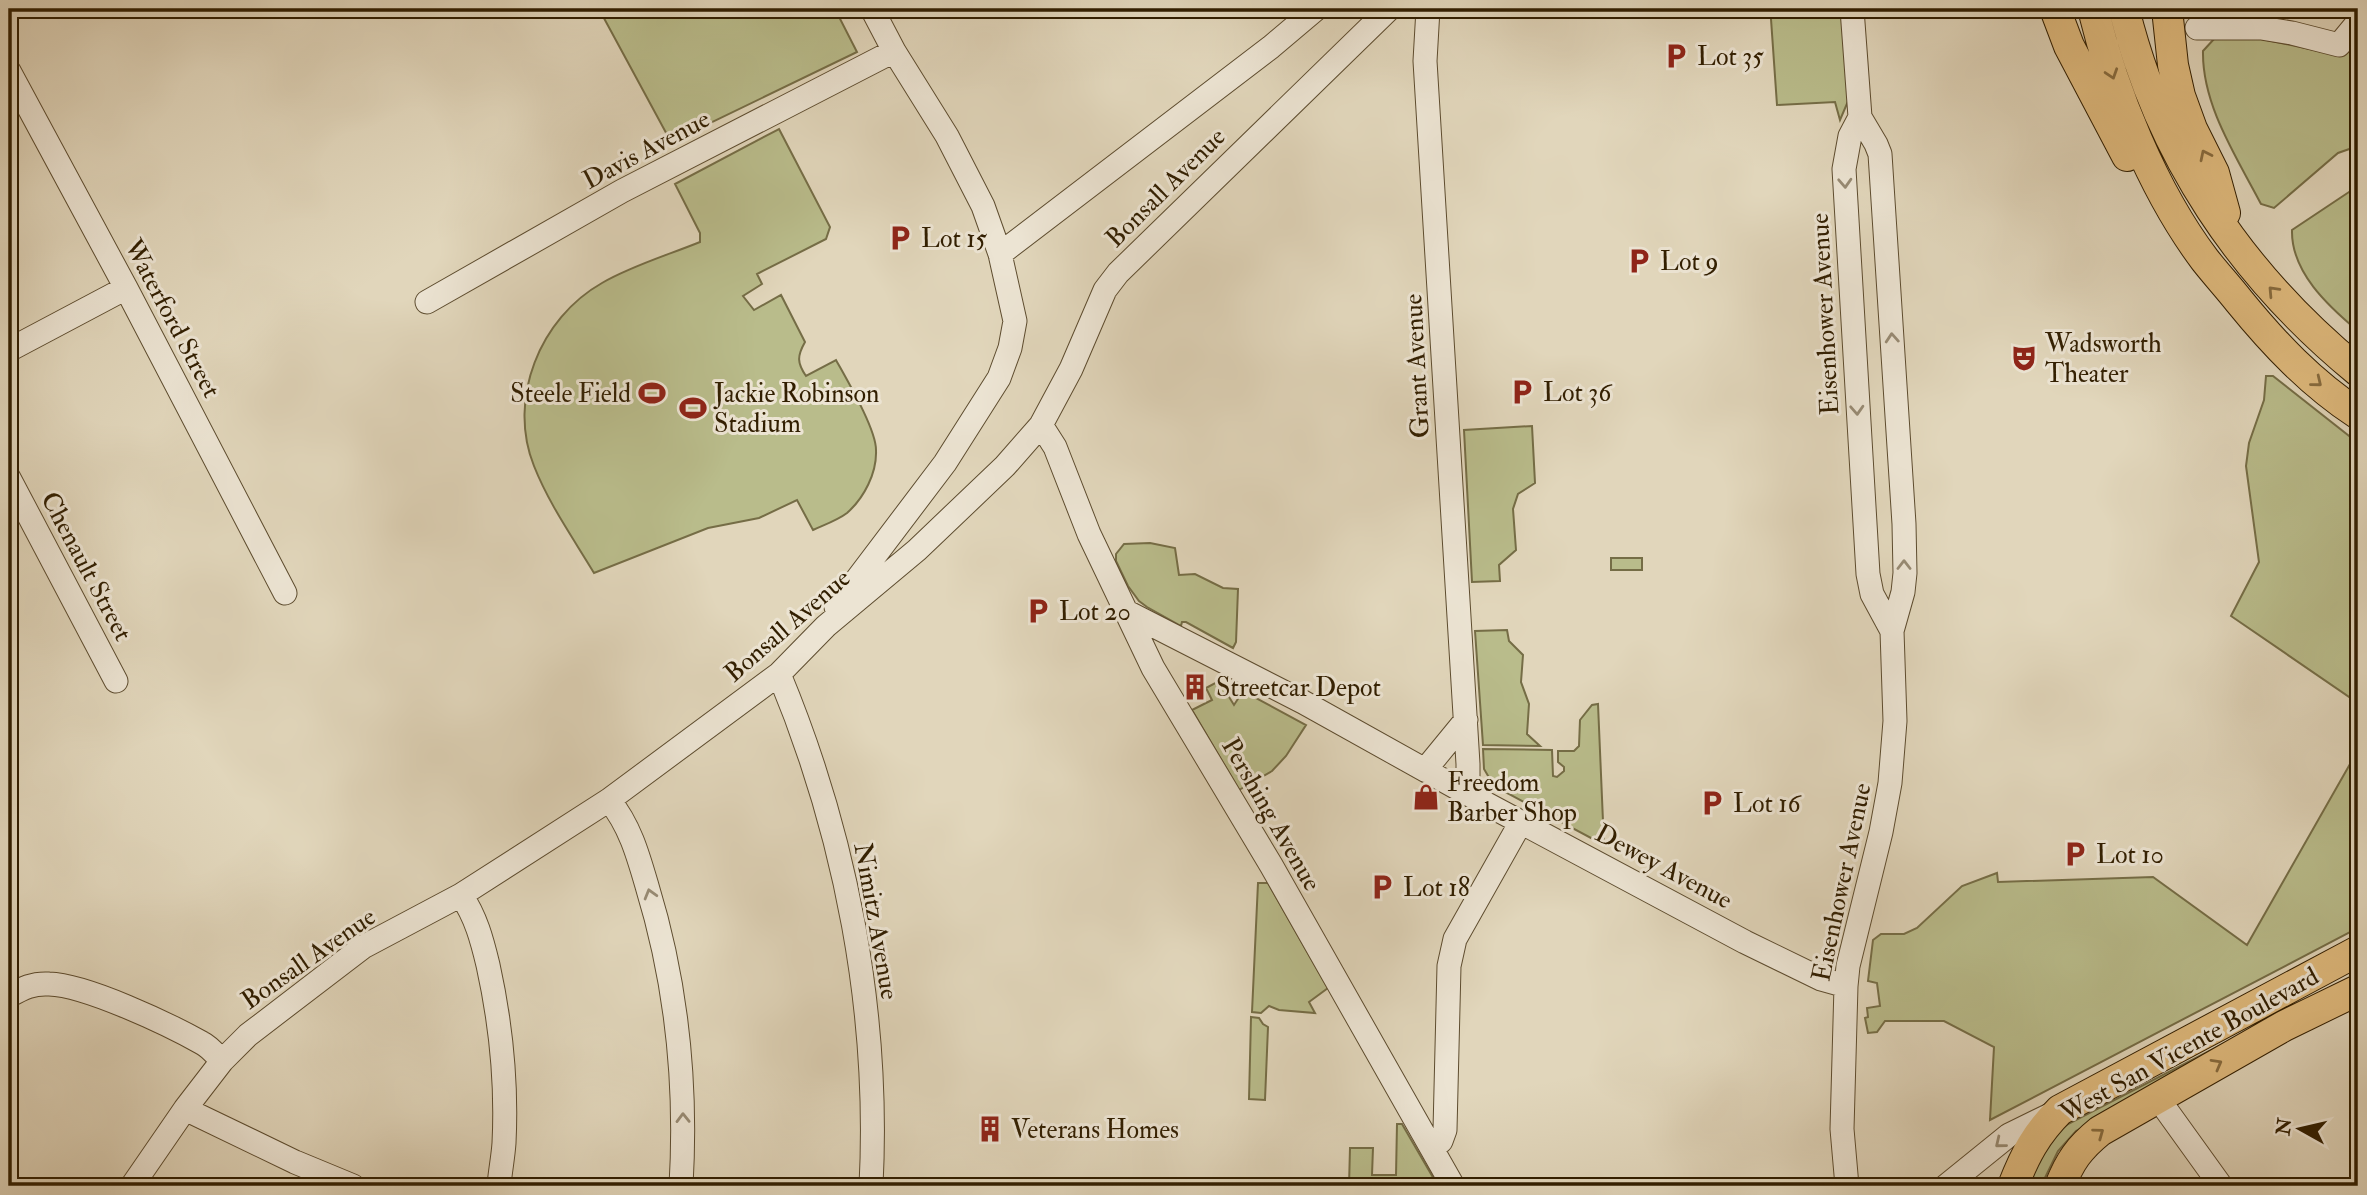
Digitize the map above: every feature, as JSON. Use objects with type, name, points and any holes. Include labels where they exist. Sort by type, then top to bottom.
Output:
[{"type":"main road","points":[[2055,9],[2106,120],[2147,193],[2183,249],[2222,300],[2316,382],[2358,414]]},
{"type":"main road","points":[[2093,9],[2114,80],[2138,143],[2168,200],[2204,258],[2274,344]]},
{"type":"main road","points":[[2124,9],[2132,43],[2149,89],[2174,146],[2214,215],[2265,283],[2325,344],[2358,371]]},
{"type":"main road","points":[[2166,9],[2180,96],[2192,129],[2214,173],[2233,243]]},
{"type":"main road","name":"West San Vicente Boulevard","points":[[2013,1186],[2030,1145],[2060,1110],[2358,951]]},
{"type":"main road","name":"West San Vicente Boulevard","points":[[2060,1186],[2081,1147],[2100,1130],[2284,1026],[2358,990]]},
{"type":"street","points":[[826,626],[836,606],[945,463],[999,377],[1010,348],[1015,321],[1000,254],[983,206],[947,136],[894,51],[872,9]]},
{"type":"street","name":"Bonsall Avenue","points":[[1000,254],[1271,47],[1316,9]]},
{"type":"street","name":"Bonsall Avenue","points":[[132,1186],[184,1109],[222,1061],[248,1035],[363,947],[461,895],[609,800],[779,674],[826,626],[917,550],[1004,466],[1041,425],[1071,369],[1105,290],[1118,273],[1389,9]]},
{"type":"street","name":"Grant Avenue","points":[[1428,9],[1425,61],[1466,720],[1468,794]]},
{"type":"street","name":"Eisenhower Avenue","points":[[1847,1186],[1842,1129],[1846,986],[1848,966],[1881,832],[1890,783],[1895,720],[1892,631],[1903,592],[1905,573],[1880,154],[1860,117],[1852,9]]},
{"type":"street","points":[[2197,28],[2261,29],[2292,33],[2339,45],[2358,23]]},
{"type":"street","name":"Davis Avenue","points":[[427,302],[622,191],[894,51]]},
{"type":"street","name":"Waterford Street","points":[[9,71],[285,593]]},
{"type":"street","name":"Eisenhower Avenue","points":[[1860,117],[1850,136],[1844,169],[1855,374],[1868,574],[1872,594],[1892,631]]},
{"type":"street","points":[[9,350],[126,288]]},
{"type":"street","points":[[1855,374],[1894,373]]},
{"type":"street","name":"Pershing Avenue","points":[[1041,425],[1055,447],[1089,534],[1153,668],[1266,857],[1453,1186]]},
{"type":"street","name":"Chenault Street","points":[[9,478],[116,681]]},
{"type":"street","name":"Dewey Avenue","points":[[1125,611],[1303,702],[1468,794],[1745,942],[1821,979],[1846,986]]},
{"type":"street","name":"Nimitz Avenue","points":[[779,674],[820,785],[851,915],[867,1029],[872,1092],[870,1186]]},
{"type":"street","points":[[1425,769],[1466,720]]},
{"type":"street","points":[[609,800],[628,828],[638,855],[655,912],[672,990],[681,1056],[681,1186]]},
{"type":"street","points":[[1433,1148],[1441,1141],[1445,1130],[1449,967],[1452,948],[1521,822]]},
{"type":"street","points":[[461,895],[471,909],[480,933],[496,1001],[504,1068],[504,1145],[498,1185]]},
{"type":"street","points":[[9,996],[29,985],[68,986],[129,1009],[202,1043],[222,1061]]},
{"type":"street","points":[[2157,1097],[2221,1186]]},
{"type":"street","points":[[184,1109],[295,1162],[353,1186]]},
{"type":"street","points":[[1945,1186],[2009,1135],[2060,1110]]},
{"type":"green space","points":[[599,9],[835,9],[857,52],[671,142]]},
{"type":"green space","points":[[1779,9],[1842,9],[1849,99],[1840,120],[1835,102],[1777,105],[1771,19]]},
{"type":"green space","points":[[2257,38],[2324,52],[2358,48],[2358,146],[2338,153],[2274,208],[2261,204],[2231,149],[2214,110],[2204,71],[2203,51],[2214,39]]},
{"type":"green space","name":"Jackie Robinson Stadium","points":[[779,129],[830,227],[826,239],[757,274],[762,284],[743,296],[754,310],[781,295],[805,342],[799,359],[806,376],[836,360],[860,405],[875,441],[876,459],[868,485],[847,513],[813,530],[797,500],[759,518],[708,528],[594,573],[562,521],[534,466],[527,440],[525,414],[527,388],[535,362],[561,317],[580,298],[625,271],[700,242],[700,233],[675,184]]},
{"type":"green space","points":[[2358,186],[2358,331],[2313,287],[2298,260],[2292,230]]},
{"type":"green space","points":[[2266,376],[2273,376],[2358,443],[2358,703],[2231,616],[2259,562],[2246,466],[2249,443],[2264,400]]},
{"type":"green space","points":[[1532,426],[1535,483],[1518,494],[1513,509],[1516,550],[1499,565],[1500,581],[1472,582],[1464,430]]},
{"type":"green space","points":[[1150,543],[1175,548],[1179,575],[1195,574],[1223,588],[1238,589],[1236,642],[1233,648],[1186,622],[1182,622],[1181,626],[1139,601],[1128,586],[1116,561],[1116,554],[1124,544]]},
{"type":"green space","points":[[1611,558],[1642,558],[1642,570],[1611,570]]},
{"type":"green space","points":[[1507,630],[1509,641],[1523,655],[1521,682],[1529,704],[1527,734],[1540,746],[1483,745],[1475,631]]},
{"type":"green space","points":[[1219,681],[1234,705],[1243,691],[1306,725],[1286,756],[1272,771],[1239,790],[1192,710],[1212,700],[1206,688]]},
{"type":"green space","points":[[1598,704],[1604,845],[1494,786],[1484,769],[1483,749],[1552,750],[1553,776],[1557,777],[1564,771],[1564,767],[1558,762],[1558,751],[1574,751],[1579,746],[1580,720],[1592,705]]},
{"type":"green space","points":[[2358,750],[2358,928],[1990,1120],[1994,1047],[1944,1021],[1885,1021],[1877,1032],[1868,1033],[1865,1018],[1868,1017],[1867,1008],[1880,1006],[1877,983],[1868,981],[1873,940],[1881,934],[1904,934],[1917,928],[1962,886],[1997,873],[1998,882],[2153,877],[2247,945]]},
{"type":"green space","points":[[1258,883],[1268,883],[1328,988],[1309,1002],[1315,1013],[1279,1010],[1269,1006],[1261,1013],[1252,1012]]},
{"type":"green space","points":[[2358,974],[2358,982],[2076,1131],[2058,1151],[2041,1186],[2022,1186],[2052,1137],[2068,1124]]},
{"type":"green space","points":[[1251,1017],[1259,1018],[1268,1027],[1265,1100],[1249,1099]]},
{"type":"green space","points":[[1397,1124],[1402,1124],[1438,1186],[1349,1186],[1350,1148],[1373,1148],[1372,1175],[1396,1175]]},
{"type":"waterway","points":[[2028,9],[2033,13]]},
{"type":"place","name":"Lot 35","points":[[1676,56]]},
{"type":"place","name":"Lot 15","points":[[900,238]]},
{"type":"place","name":"Lot 9","points":[[1639,261]]},
{"type":"place","name":"Wadsworth Theater","points":[[2024,358]]},
{"type":"place","name":"Lot 36","points":[[1522,392]]},
{"type":"place","name":"Steele Field","points":[[652,393]]},
{"type":"place","name":"Jackie Robinson Stadium","points":[[693,408]]},
{"type":"place","name":"Lot 20","points":[[1038,611]]},
{"type":"place","name":"Streetcar Depot","points":[[1195,687]]},
{"type":"place","name":"Freedom Barber Shop","points":[[1426,797]]},
{"type":"place","name":"Lot 16","points":[[1712,803]]},
{"type":"place","name":"Lot 10","points":[[2075,854]]},
{"type":"place","name":"Lot 18","points":[[1382,887]]},
{"type":"place","name":"Veterans Homes","points":[[990,1129]]}]
